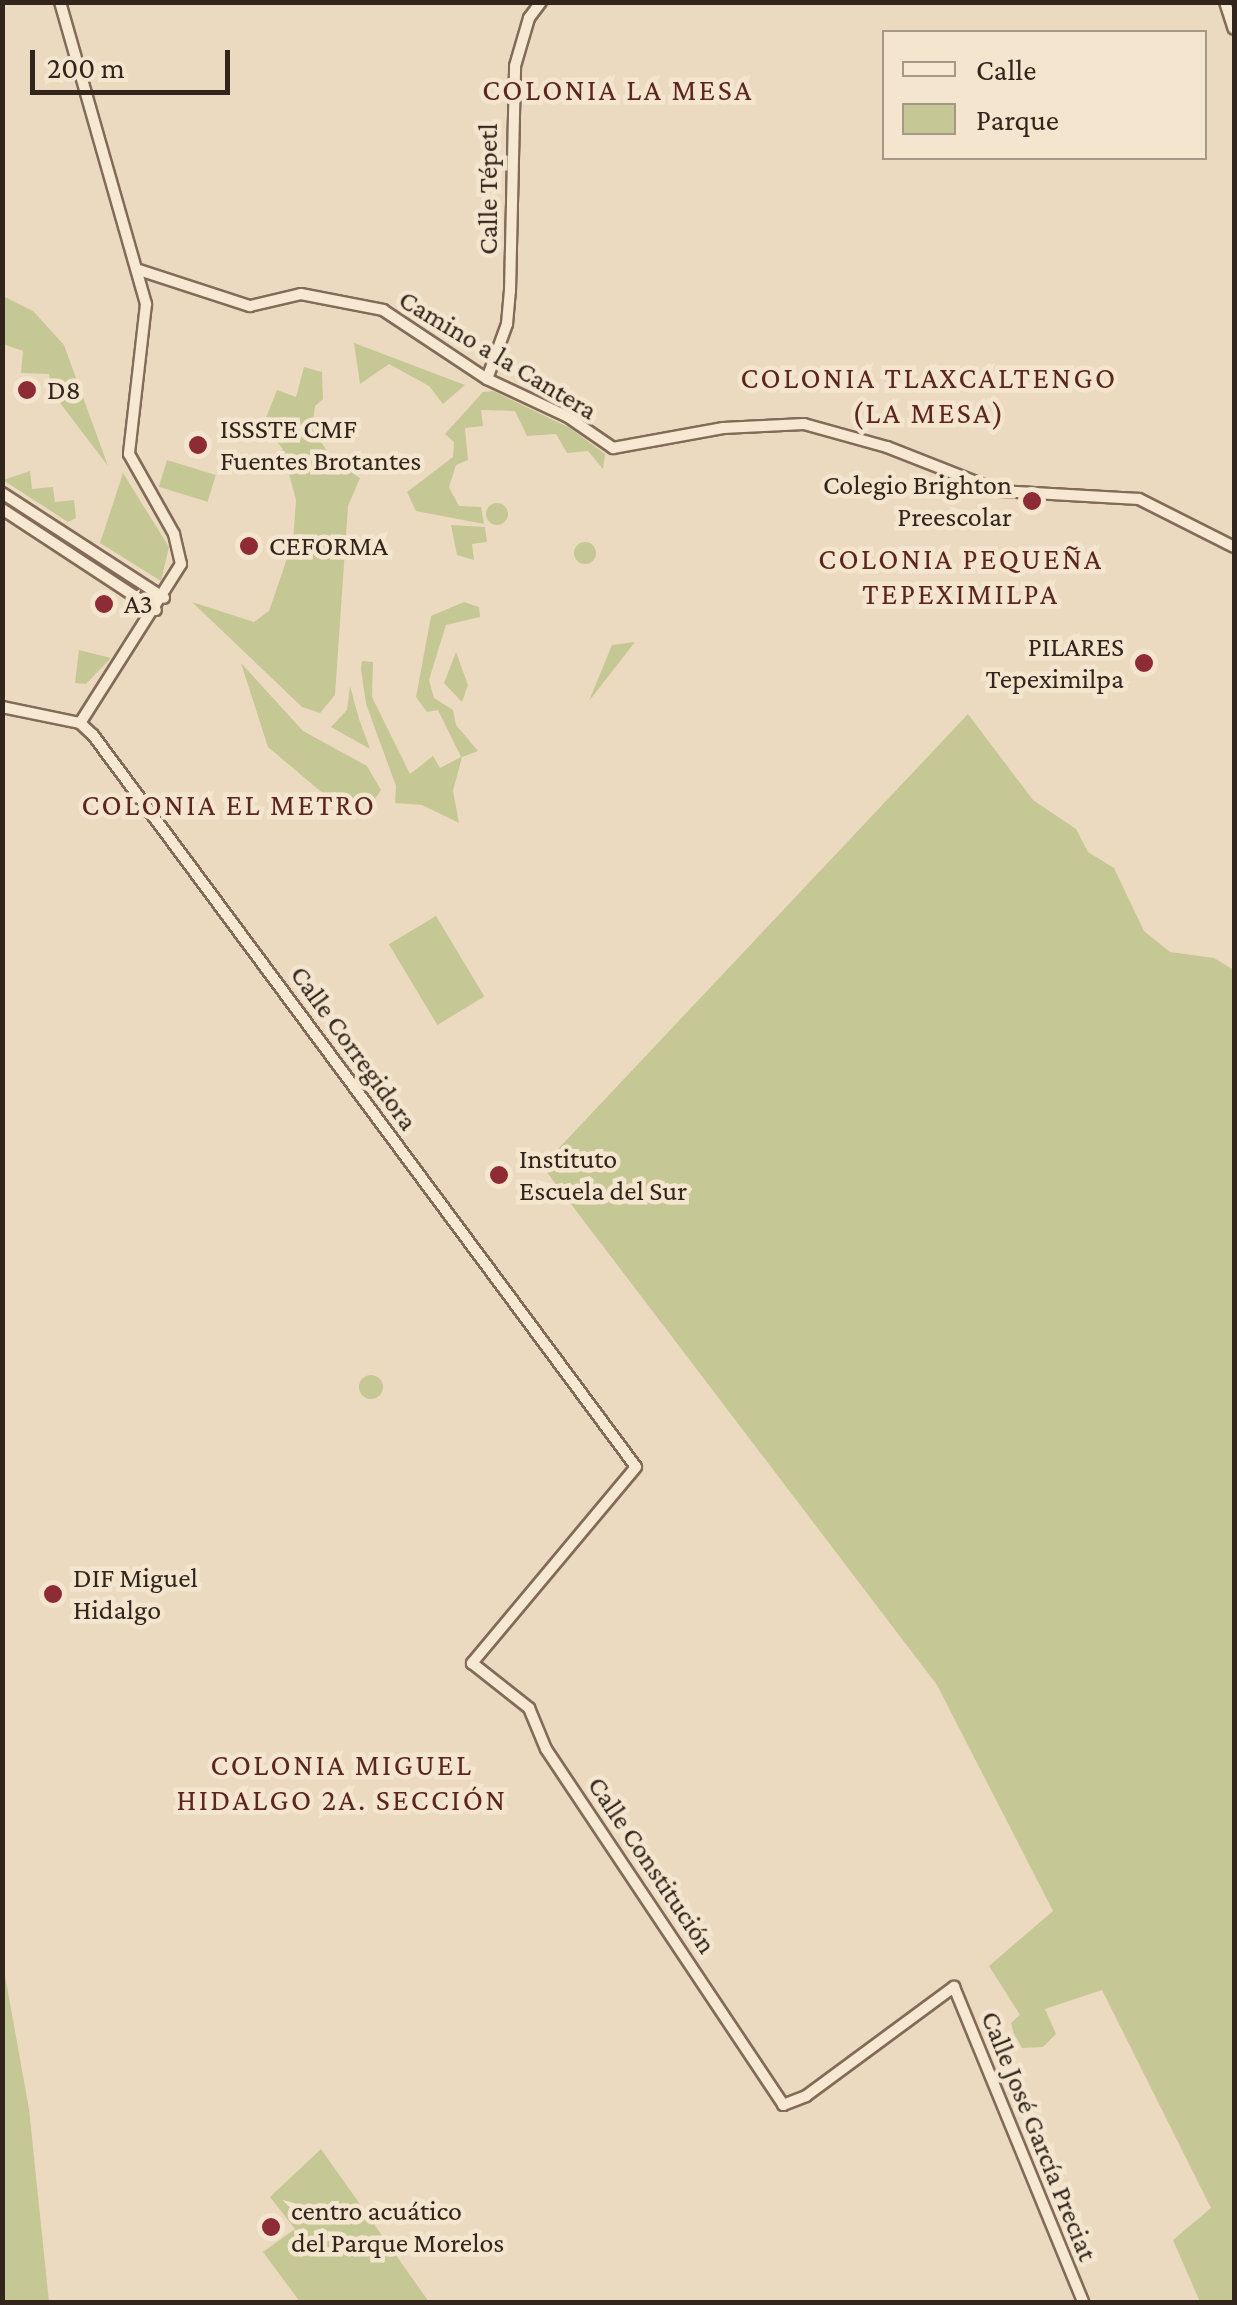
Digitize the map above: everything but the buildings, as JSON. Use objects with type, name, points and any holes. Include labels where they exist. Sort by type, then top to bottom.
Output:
[{"type":"street","points":[[2,707],[80,723],[164,598],[180,564],[179,544],[129,454],[146,327],[140,270],[60,2]]},
{"type":"street","name":"Calle Tépetl","points":[[487,379],[509,308],[515,66],[529,18],[541,2]]},
{"type":"street","points":[[1225,2],[1234,29]]},
{"type":"street","name":"Camino a la Cantera","points":[[140,270],[250,306],[301,294],[383,310],[487,379],[568,416],[613,448],[723,428],[804,424],[887,447],[999,491],[1139,499],[1234,547]]},
{"type":"street","points":[[2,493],[164,598]]},
{"type":"street","points":[[2,508],[156,610]]},
{"type":"street","points":[[34,529],[42,518]]},
{"type":"street","name":"Calle Corregidora","points":[[80,723],[636,1467],[472,1664]]},
{"type":"street","name":"Calle Constitución","points":[[472,1664],[529,1708],[546,1749],[783,2105],[806,2096],[954,1988]]},
{"type":"street","name":"Calle José García Preciat","points":[[954,1988],[1083,2302]]},
{"type":"green space","points":[[3,296],[33,311],[64,345],[108,466],[51,391],[49,374],[21,373],[23,351],[3,344]]},
{"type":"green space","points":[[354,343],[465,385],[443,404],[429,386],[389,364],[360,384]]},
{"type":"green space","points":[[304,367],[322,372],[323,399],[315,406],[312,428],[332,459],[360,478],[348,506],[335,695],[320,713],[302,707],[192,602],[254,622],[269,611],[293,541],[296,500],[282,448],[263,425],[277,390],[296,397]]},
{"type":"green space","points":[[493,391],[570,428],[605,454],[603,469],[588,451],[567,453],[556,434],[527,436],[515,411],[481,410],[483,426],[465,428],[468,460],[456,465],[449,487],[459,506],[481,507],[484,524],[416,511],[407,492],[453,457],[454,442],[445,434],[483,392]]},
{"type":"green space","points":[[167,460],[216,475],[208,502],[159,487]]},
{"type":"green space","points":[[30,471],[32,489],[53,487],[55,502],[74,500],[76,518],[68,522],[3,480]]},
{"type":"green space","points":[[123,473],[169,547],[161,581],[100,543]]},
{"type":"green space","points":[[493,503],[501,503],[508,514],[501,525],[493,525],[486,518],[486,510]]},
{"type":"green space","points":[[451,525],[485,527],[487,542],[472,544],[474,560],[457,555]]},
{"type":"green space","points":[[581,542],[589,542],[596,553],[589,564],[581,564],[574,557],[574,549]]},
{"type":"green space","points":[[464,602],[479,607],[480,617],[446,625],[429,680],[434,698],[453,710],[456,725],[478,751],[462,757],[453,791],[459,823],[422,805],[395,803],[396,786],[366,704],[361,669],[362,661],[373,662],[372,697],[410,774],[433,756],[440,768],[461,757],[438,710],[427,712],[416,697],[431,616]]},
{"type":"green space","points":[[635,642],[589,701],[612,645]]},
{"type":"green space","points":[[79,650],[111,658],[86,684],[75,683]]},
{"type":"green space","points":[[456,652],[468,685],[462,702],[444,683]]},
{"type":"green space","points":[[241,663],[303,731],[367,766],[381,790],[375,799],[356,807],[332,801],[268,747]]},
{"type":"green space","points":[[350,686],[370,749],[331,727],[347,710]]},
{"type":"green space","points":[[968,714],[1033,800],[1076,829],[1088,852],[1114,868],[1144,931],[1170,952],[1214,958],[1234,970],[1234,2302],[1200,2302],[1173,2240],[1211,2208],[1102,1990],[1045,2009],[1056,2034],[1043,2047],[1022,2048],[1014,2034],[1011,2023],[1020,2015],[989,1966],[1053,1911],[937,1685],[542,1166]]},
{"type":"green space","points":[[436,916],[484,997],[437,1025],[389,944]]},
{"type":"green space","points":[[371,1375],[380,1378],[380,1396],[371,1399],[362,1396],[359,1387],[362,1378]]},
{"type":"green space","points":[[2,1959],[29,2109],[49,2302],[3,2302]]},
{"type":"green space","points":[[321,2149],[429,2302],[300,2302],[263,2252],[295,2229],[270,2197]]},
{"type":"place","name":"D8","points":[[27,390]]},
{"type":"place","name":"ISSSTE CMF Fuentes Brotantes","points":[[198,445]]},
{"type":"place","name":"Colegio Brighton Preescolar","points":[[1032,501]]},
{"type":"place","name":"CEFORMA","points":[[249,546]]},
{"type":"place","name":"A3","points":[[104,604]]},
{"type":"place","name":"PILARES Tepeximilpa","points":[[1144,663]]},
{"type":"place","name":"Instituto Escuela del Sur","points":[[499,1175]]},
{"type":"place","name":"DIF Miguel Hidalgo","points":[[53,1594]]},
{"type":"place","name":"centro acuático del Parque Morelos","points":[[271,2227]]},
{"type":"district","name":"COLONIA LA MESA","points":[[618,90]]},
{"type":"district","name":"COLONIA TLAXCALTENGO (LA MESA)","points":[[929,395]]},
{"type":"district","name":"COLONIA PEQUEÑA TEPEXIMILPA","points":[[961,576]]},
{"type":"district","name":"COLONIA EL METRO","points":[[229,805]]},
{"type":"district","name":"COLONIA MIGUEL HIDALGO 2A. SECCIÓN","points":[[342,1782]]}]
